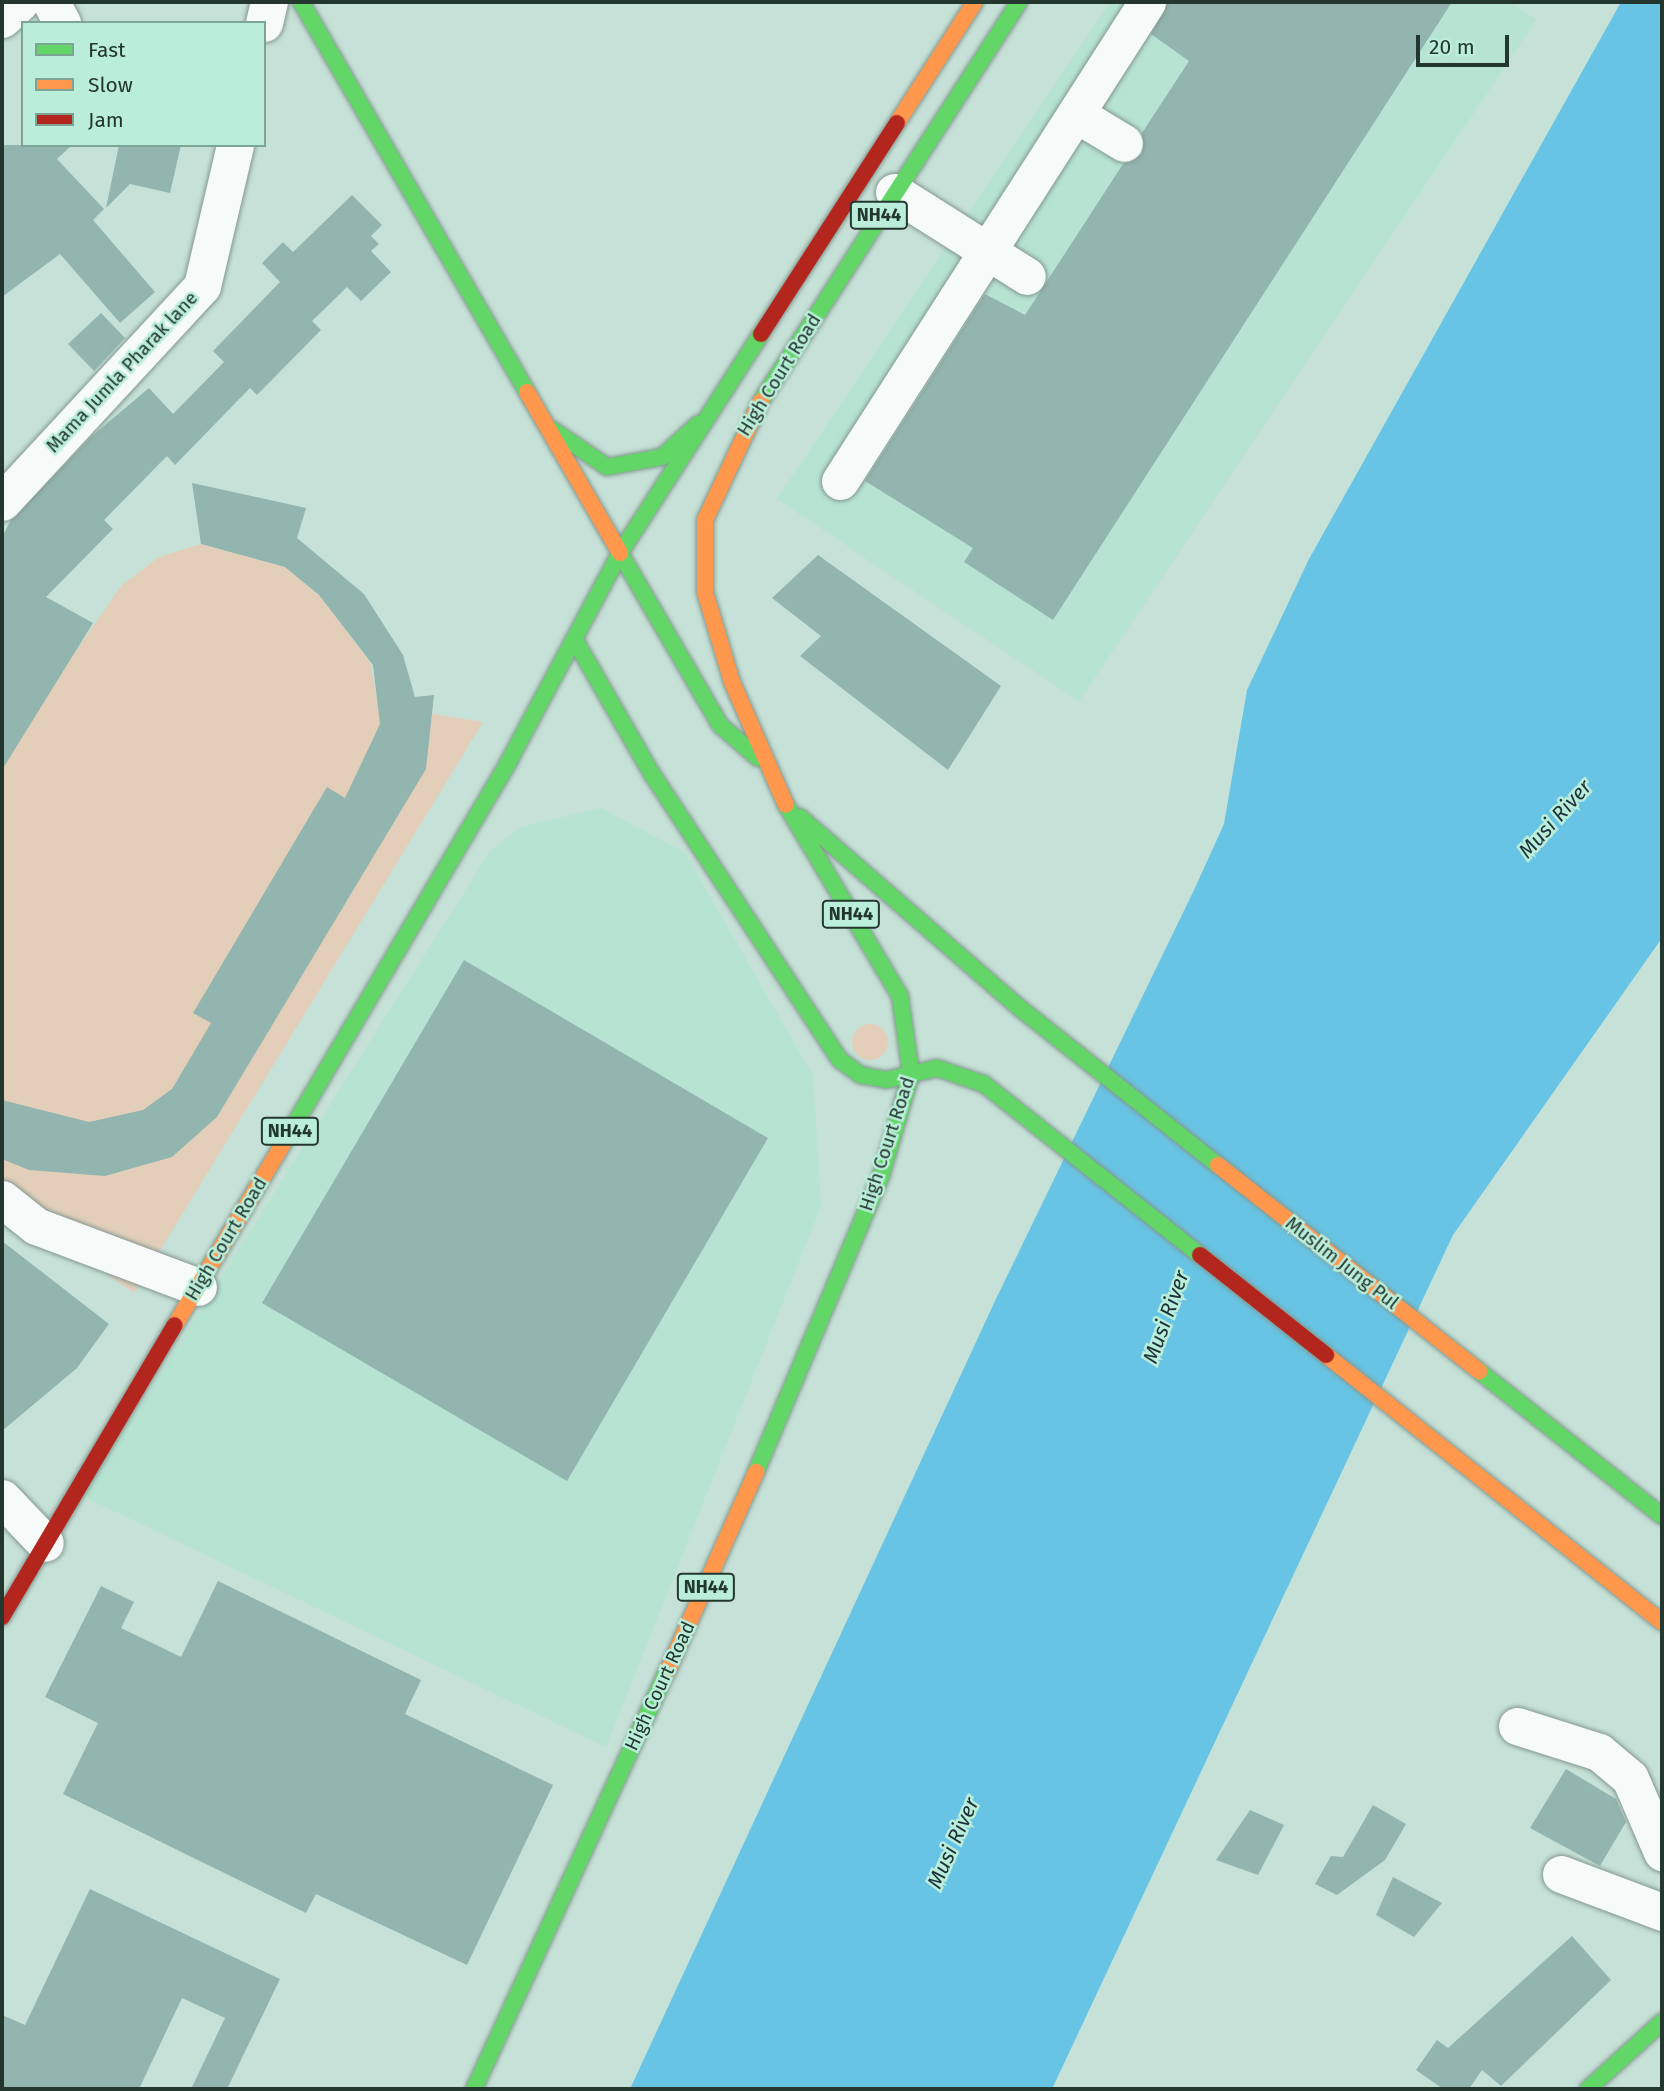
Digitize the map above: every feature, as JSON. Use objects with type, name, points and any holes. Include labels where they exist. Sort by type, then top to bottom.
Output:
[{"type":"main road","points":[[301,2],[534,412],[720,724],[764,763]]},
{"type":"main road","name":"High Court Road","points":[[2,1617],[576,642],[620,553],[699,424],[975,2]]},
{"type":"main road","name":"High Court Road","points":[[474,2089],[720,1556],[881,1176],[911,1074],[901,996],[764,763],[705,592],[705,520],[742,430],[1019,2]]},
{"type":"main road","points":[[534,412],[580,453],[607,467],[662,457],[699,424]]},
{"type":"main road","points":[[576,642],[652,774],[840,1060],[861,1075],[886,1080],[937,1069],[984,1084],[1662,1622]]},
{"type":"main road","name":"Muslim Jung Pul","points":[[784,801],[1021,1009],[1662,1516]]},
{"type":"main road","points":[[1588,2089],[1662,2022]]},
{"type":"street","points":[[2,19],[20,2]]},
{"type":"street","points":[[51,2],[61,21]]},
{"type":"street","points":[[264,21],[269,2]]},
{"type":"street","points":[[840,481],[1147,2]]},
{"type":"street","points":[[1076,114],[1124,143]]},
{"type":"street","name":"Mama Jumla Pharak lane","points":[[2,502],[202,286],[236,147]]},
{"type":"street","points":[[894,192],[1027,276]]},
{"type":"street","points":[[2,1199],[36,1226],[198,1287]]},
{"type":"street","points":[[2,1498],[45,1543]]},
{"type":"street","points":[[1517,1726],[1576,1742],[1630,1778],[1662,1852]]},
{"type":"street","points":[[1561,1874],[1662,1912]]},
{"type":"shaded area","points":[[1110,2],[1511,2],[1536,20],[1079,701],[777,499]]},
{"type":"shaded area","points":[[201,544],[285,567],[319,595],[370,662],[378,705],[483,722],[134,1293],[2,1200],[2,655],[8,644],[73,655],[122,585],[159,557]]},
{"type":"shaded area","points":[[601,808],[685,853],[813,1076],[821,1206],[606,1747],[83,1496],[491,850],[521,827]]},
{"type":"shaded area","points":[[870,1024],[883,1029],[888,1042],[883,1055],[870,1060],[857,1055],[852,1042],[857,1029]]},
{"type":"water","name":"Musi River","points":[[1621,2],[1662,2],[1662,938],[1453,1235],[1052,2089],[630,2089],[995,1301],[1224,824],[1247,690],[1309,559]]},
{"type":"building","points":[[1168,2],[1452,2],[1053,620],[964,562],[973,548],[865,481],[985,294],[1025,315],[1123,164],[1142,154],[1142,133],[1189,61],[1151,34]]},
{"type":"building","points":[[2,145],[70,147],[57,159],[104,209],[93,220],[155,292],[120,323],[60,254],[2,297]]},
{"type":"building","points":[[119,147],[181,147],[170,193],[130,184],[106,208]]},
{"type":"building","points":[[352,195],[382,225],[371,236],[379,244],[371,251],[391,272],[361,301],[347,287],[312,321],[321,330],[257,395],[250,388],[175,465],[167,456],[104,520],[113,529],[46,597],[93,623],[2,770],[2,537],[11,520],[92,436],[149,388],[173,414],[224,362],[213,351],[280,282],[262,263],[283,242],[293,252]]},
{"type":"building","points":[[101,313],[125,338],[94,371],[68,344]]},
{"type":"building","points":[[192,483],[306,508],[297,538],[364,594],[403,655],[415,697],[434,695],[426,769],[217,1117],[172,1157],[105,1176],[29,1170],[2,1159],[2,1100],[89,1122],[143,1110],[172,1089],[211,1023],[193,1013],[327,787],[345,798],[380,724],[373,665],[319,595],[285,567],[201,544]]},
{"type":"building","points":[[818,555],[1001,686],[948,770],[800,656],[821,636],[772,598]]},
{"type":"building","points":[[464,960],[768,1138],[567,1481],[262,1303]]},
{"type":"building","points":[[2,1241],[109,1324],[77,1368],[2,1431]]},
{"type":"building","points":[[218,1581],[421,1680],[405,1714],[553,1785],[467,1965],[316,1894],[306,1913],[63,1794],[98,1723],[45,1697],[101,1586],[134,1602],[121,1628],[181,1657]]},
{"type":"building","points":[[1566,1769],[1616,1799],[1626,1822],[1600,1866],[1530,1828]]},
{"type":"building","points":[[1373,1805],[1406,1824],[1385,1860],[1337,1895],[1315,1884],[1331,1856],[1343,1857]]},
{"type":"building","points":[[1250,1810],[1284,1825],[1258,1875],[1216,1860]]},
{"type":"building","points":[[1393,1877],[1442,1903],[1414,1937],[1376,1915]]},
{"type":"building","points":[[90,1889],[280,1979],[227,2089],[191,2089],[225,2018],[182,1998],[139,2089],[2,2089],[2,2015],[25,2025]]},
{"type":"building","points":[[1572,1936],[1611,1980],[1501,2086],[1482,2070],[1469,2089],[1443,2089],[1416,2070],[1437,2040],[1448,2048]]},
{"type":"traffic: fast","points":[[301,2],[527,392]]},
{"type":"traffic: fast","points":[[761,401],[1019,2]]},
{"type":"traffic: fast","points":[[287,1137],[509,761],[620,553],[761,334]]},
{"type":"traffic: fast","points":[[553,430],[607,467],[662,457],[698,424]]},
{"type":"traffic: fast","points":[[620,553],[720,725],[758,758]]},
{"type":"traffic: fast","points":[[576,642],[652,774],[840,1060],[861,1075],[886,1080],[937,1068],[984,1084],[1200,1255]]},
{"type":"traffic: fast","points":[[756,1472],[881,1176],[911,1074],[900,996],[786,805]]},
{"type":"traffic: fast","points":[[800,817],[1021,1009],[1218,1165]]},
{"type":"traffic: fast","points":[[1479,1371],[1662,1516]]},
{"type":"traffic: fast","points":[[474,2089],[668,1670]]},
{"type":"traffic: fast","points":[[1588,2089],[1662,2022]]},
{"type":"traffic: slow","points":[[897,123],[975,2]]},
{"type":"traffic: slow","points":[[527,392],[620,553]]},
{"type":"traffic: slow","points":[[761,401],[705,520],[705,592],[732,682],[786,805]]},
{"type":"traffic: slow","points":[[175,1325],[287,1137]]},
{"type":"traffic: slow","points":[[1218,1165],[1479,1371]]},
{"type":"traffic: slow","points":[[1326,1355],[1662,1622]]},
{"type":"traffic: slow","points":[[668,1670],[756,1472]]},
{"type":"traffic: jam","points":[[761,334],[897,123]]},
{"type":"traffic: jam","points":[[1200,1255],[1326,1355]]},
{"type":"traffic: jam","points":[[2,1617],[175,1325]]}]
